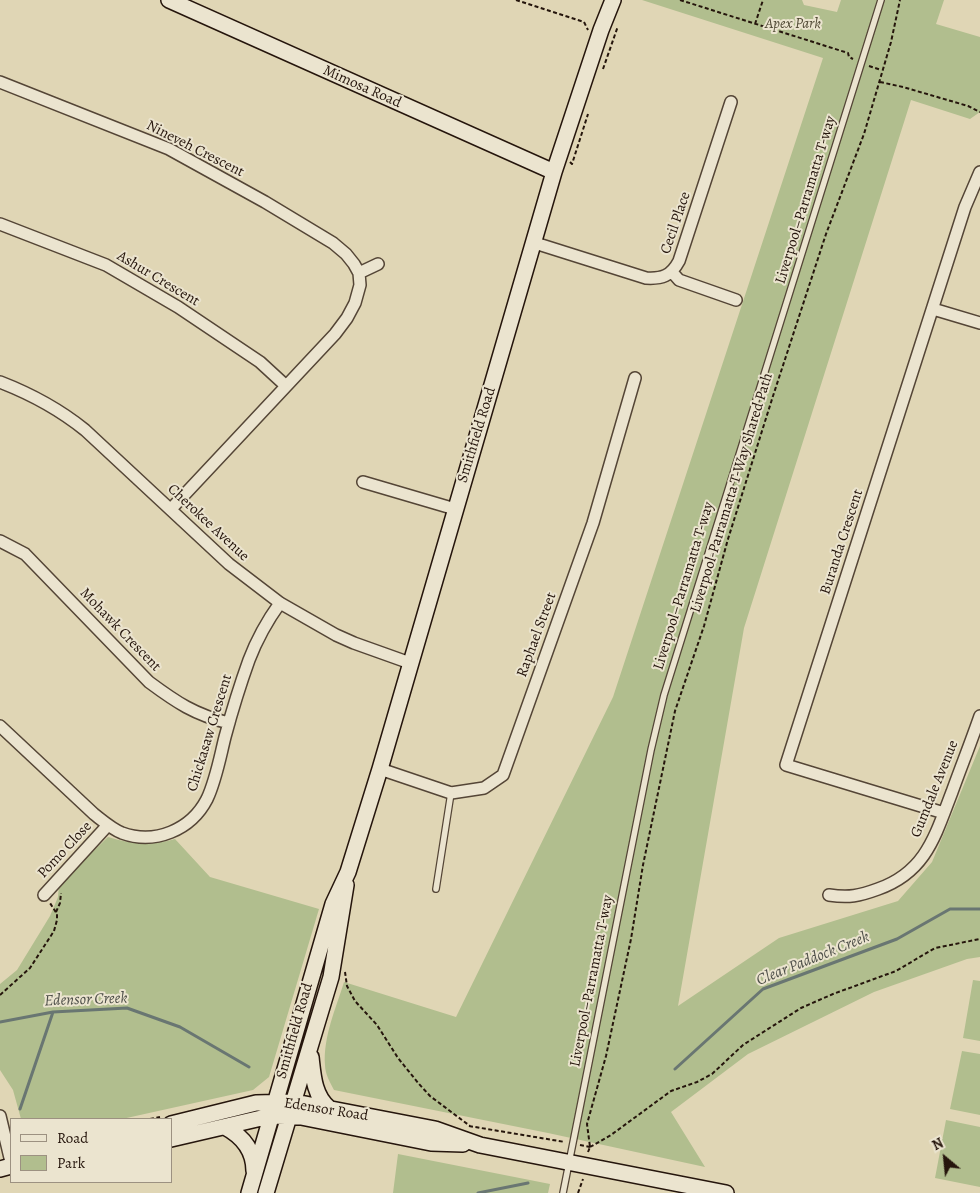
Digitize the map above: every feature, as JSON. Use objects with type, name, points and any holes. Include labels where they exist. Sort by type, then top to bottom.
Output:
[{"type":"main road","name":"Mimosa Road","points":[[169,0],[554,172]]},
{"type":"main road","name":"Smithfield Road","points":[[249,1193],[333,904],[348,872],[380,769],[455,509],[535,243],[554,172],[601,30],[613,0]]},
{"type":"main road","name":"Smithfield Road","points":[[266,1193],[331,977],[348,872]]},
{"type":"main road","points":[[310,1051],[315,1086],[322,1100],[329,1108]]},
{"type":"main road","name":"Edensor Road","points":[[172,1124],[256,1103],[273,1109],[329,1108],[435,1129],[480,1145]]},
{"type":"main road","name":"Edensor Road","points":[[172,1139],[225,1127],[273,1109]]},
{"type":"main road","name":"Edensor Road","points":[[292,1109],[301,1116],[431,1143],[480,1145],[726,1193]]},
{"type":"main road","points":[[225,1127],[239,1136],[249,1148],[254,1163],[254,1177]]},
{"type":"street","name":"Nineveh Crescent","points":[[0,82],[169,149],[265,202],[333,243],[350,259],[359,273]]},
{"type":"street","name":"Cecil Place","points":[[535,243],[646,278],[658,278],[672,272],[679,261],[731,102]]},
{"type":"street","name":"Buranda Crescent","points":[[944,813],[786,765],[965,207],[980,172]]},
{"type":"street","name":"Ashur Crescent","points":[[0,224],[106,265],[178,307],[260,362],[285,385]]},
{"type":"street","points":[[171,509],[348,318],[358,294],[360,285],[359,273],[378,264]]},
{"type":"street","points":[[672,272],[679,280],[736,300]]},
{"type":"street","points":[[933,309],[980,323]]},
{"type":"street","name":"Raphael Street","points":[[380,769],[451,793],[484,788],[503,775],[593,523],[634,378]]},
{"type":"street","name":"Cherokee Avenue","points":[[0,382],[38,398],[73,420],[230,564],[280,603],[345,639],[410,663]]},
{"type":"street","points":[[363,482],[455,509]]},
{"type":"street","name":"Mohawk Crescent","points":[[0,541],[26,554],[149,682],[172,699],[196,713],[228,723]]},
{"type":"street","name":"Chickasaw Crescent","points":[[2,733],[108,825],[123,833],[146,837],[170,834],[186,825],[206,801],[228,723],[249,659],[263,627],[280,603]]},
{"type":"street","name":"Gumdale Avenue","points":[[829,895],[848,898],[890,885],[908,874],[922,860],[932,844],[980,716]]},
{"type":"street","name":"Pomo Close","points":[[44,895],[108,825]]},
{"type":"street","points":[[0,1116],[10,1158]]},
{"type":"lane","name":"Liverpool–Parramatta T-way","points":[[562,1193],[651,750],[664,695],[881,0]]},
{"type":"lane","points":[[436,889],[451,793]]},
{"type":"path","points":[[516,0],[584,22],[588,30]]},
{"type":"path","points":[[680,0],[848,53],[848,57]]},
{"type":"path","points":[[755,24],[763,0]]},
{"type":"path","name":"Liverpool-Parramatta T-Way Shared Path","points":[[900,0],[864,134],[826,234],[728,538],[704,626],[675,711],[627,958],[606,1056],[587,1124],[590,1147],[611,1135],[671,1092],[712,1074],[743,1045],[801,1008],[832,994],[896,971],[935,948],[980,939]]},
{"type":"path","points":[[602,72],[620,18]]},
{"type":"path","points":[[879,82],[968,106],[980,112]]},
{"type":"path","points":[[572,164],[590,108]]},
{"type":"path","points":[[0,995],[30,968],[54,931],[57,914],[44,895]]},
{"type":"path","points":[[345,970],[347,986],[355,1001],[377,1025],[398,1058],[430,1096],[470,1126]]},
{"type":"path","points":[[578,1193],[581,1189]]},
{"type":"green space","name":"Apex Park","points":[[642,0],[802,0],[804,5],[837,12],[841,0],[944,0],[936,24],[980,37],[980,112],[970,119],[911,100],[744,628],[678,1006],[779,938],[898,901],[932,862],[980,746],[980,957],[967,959],[874,992],[748,1054],[671,1112],[705,1167],[334,1090],[325,1068],[328,1033],[344,982],[456,1017],[613,697],[823,58]]},
{"type":"green space","points":[[108,837],[141,843],[158,843],[175,839],[210,877],[319,909],[269,1077],[253,1090],[127,1118],[21,1118],[13,1090],[0,1070],[0,984],[17,970],[50,916],[58,897],[59,884]]},
{"type":"green space","points":[[973,980],[980,981],[980,1041],[963,1038]]},
{"type":"green space","points":[[962,1051],[980,1054],[980,1115],[950,1109]]},
{"type":"green space","points":[[946,1120],[980,1127],[980,1187],[935,1178]]},
{"type":"green space","points":[[398,1154],[550,1184],[548,1193],[393,1193]]},
{"type":"waterway","name":"Clear Paddock Creek","points":[[675,1069],[763,989],[897,939],[950,909],[980,909]]},
{"type":"waterway","name":"Edensor Creek","points":[[0,1022],[53,1012],[127,1008],[180,1027],[249,1067]]},
{"type":"waterway","points":[[20,1109],[53,1012]]},
{"type":"waterway","points":[[478,1193],[528,1183]]}]
